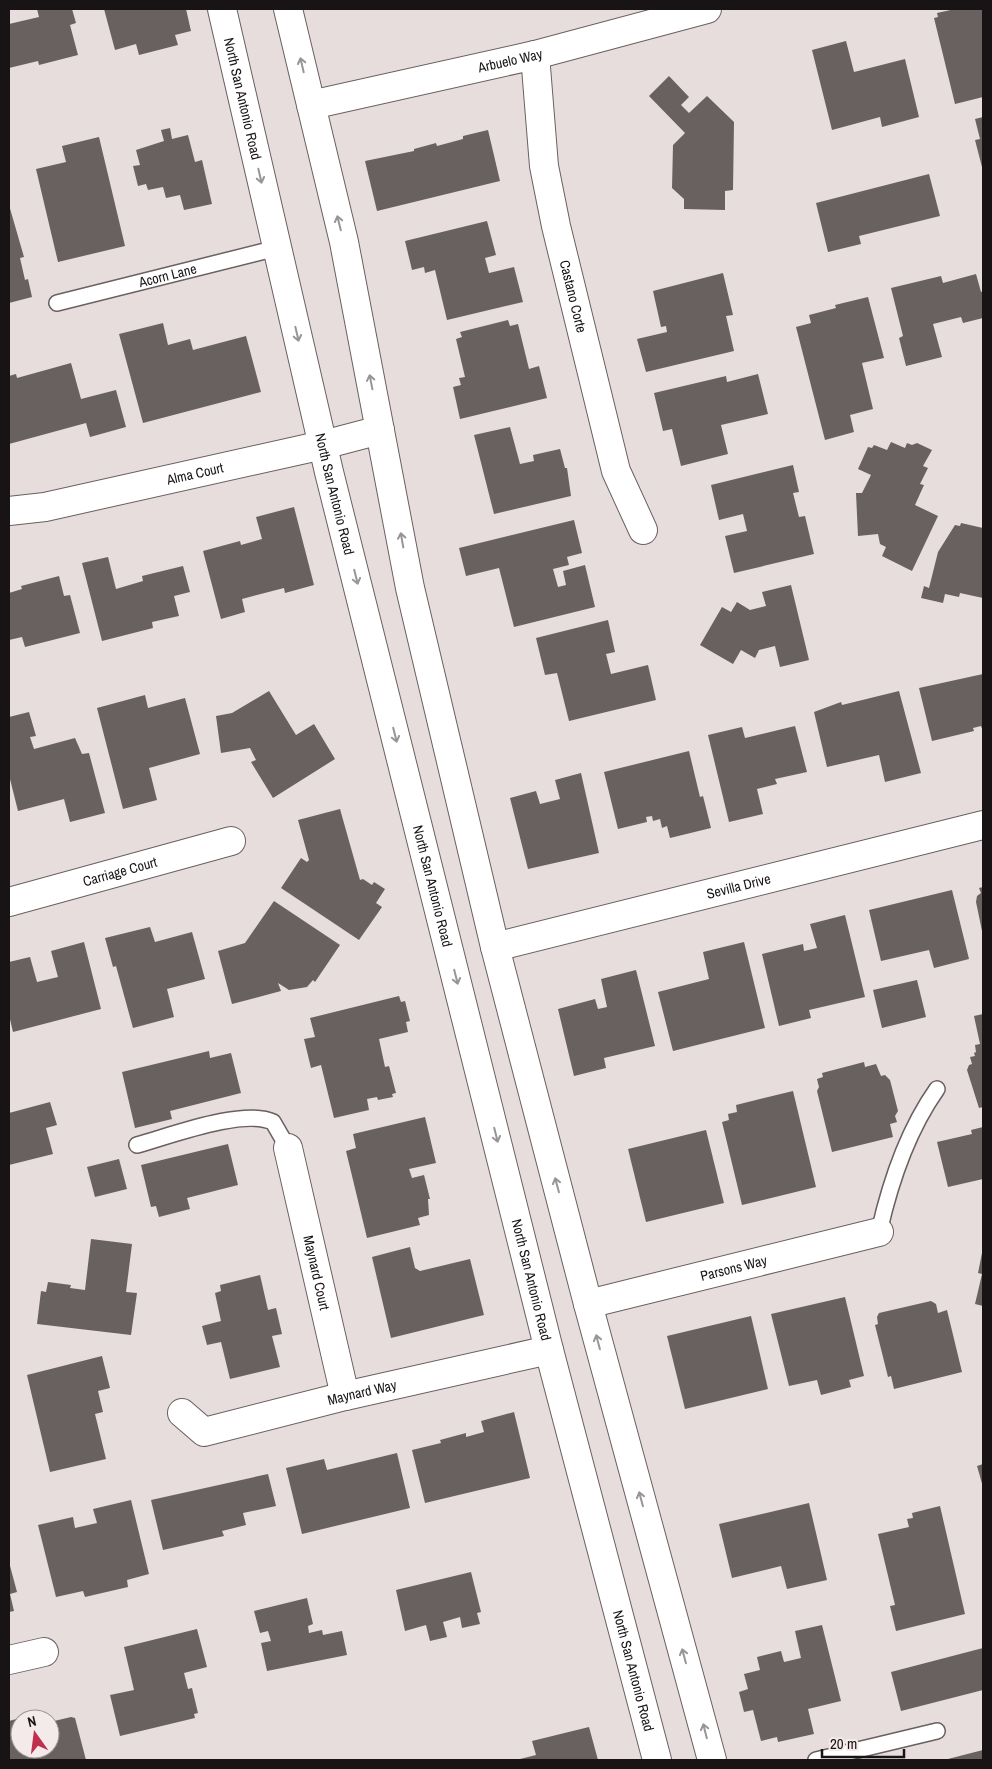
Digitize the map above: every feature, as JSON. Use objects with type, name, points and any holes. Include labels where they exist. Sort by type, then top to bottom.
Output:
[{"type":"main road","name":"North San Antonio Road","points":[[222,9],[323,445],[549,1350],[657,1760]]},
{"type":"main road","points":[[288,9],[344,242],[410,588],[495,947],[588,1304],[712,1760]]},
{"type":"main road","name":"Arbuelo Way","points":[[311,105],[535,55],[707,9]]},
{"type":"main road","name":"Castano Corte","points":[[535,55],[544,166],[556,226],[616,471],[644,530]]},
{"type":"main road","name":"Alma Court","points":[[9,511],[44,506],[323,445],[380,430]]},
{"type":"main road","name":"Sevilla Drive","points":[[495,947],[983,826]]},
{"type":"main road","name":"Carriage Court","points":[[9,902],[231,841]]},
{"type":"main road","name":"Maynard Court","points":[[288,1148],[344,1396]]},
{"type":"main road","name":"Parsons Way","points":[[588,1304],[879,1232]]},
{"type":"main road","name":"Maynard Way","points":[[182,1414],[204,1432],[344,1396],[549,1350]]},
{"type":"main road","points":[[9,1660],[44,1652]]},
{"type":"lane","name":"Acorn Lane","points":[[57,303],[277,248]]},
{"type":"lane","points":[[879,1232],[896,1170],[927,1102],[937,1089]]},
{"type":"lane","points":[[137,1145],[234,1119],[257,1117],[273,1122],[288,1148]]},
{"type":"lane","points":[[816,1760],[937,1731]]},
{"type":"building","points":[[37,9],[72,9],[76,23],[70,25],[78,55],[39,65],[38,61],[9,68],[9,24],[39,17]]},
{"type":"building","points":[[104,9],[186,9],[191,31],[175,35],[178,45],[139,55],[136,44],[115,50]]},
{"type":"building","points":[[955,9],[983,9],[983,97],[955,104],[934,18],[938,17],[937,13]]},
{"type":"building","points":[[846,41],[854,72],[905,59],[919,117],[882,127],[880,117],[832,130],[812,50]]},
{"type":"building","points":[[669,76],[689,97],[681,105],[689,113],[707,96],[734,122],[733,190],[725,191],[725,210],[684,209],[684,199],[672,188],[673,145],[685,133],[649,96]]},
{"type":"building","points":[[983,117],[983,171],[975,140],[980,139],[975,119]]},
{"type":"building","points":[[170,128],[172,139],[188,135],[195,162],[202,160],[212,204],[184,210],[180,195],[166,198],[163,187],[148,190],[146,184],[138,186],[133,166],[140,165],[136,150],[164,141],[161,130]]},
{"type":"building","points":[[488,130],[500,181],[377,211],[365,161],[414,151],[414,149],[436,143],[437,146],[463,139],[463,136]]},
{"type":"building","points":[[99,137],[125,246],[58,262],[36,169],[66,162],[62,146]]},
{"type":"building","points":[[929,174],[940,216],[859,236],[861,244],[828,252],[816,203]]},
{"type":"building","points":[[9,205],[24,257],[20,258],[25,280],[28,279],[32,297],[9,303]]},
{"type":"building","points":[[487,221],[496,255],[485,258],[489,273],[514,267],[523,302],[447,320],[435,270],[425,273],[424,267],[412,270],[405,241]]},
{"type":"building","points":[[723,273],[733,315],[726,316],[734,351],[646,372],[637,339],[667,332],[666,326],[661,327],[653,291]]},
{"type":"building","points":[[976,274],[981,292],[983,291],[983,318],[963,323],[961,317],[933,324],[942,357],[906,366],[899,338],[903,336],[891,288],[941,276],[943,283]]},
{"type":"building","points":[[868,297],[884,358],[862,363],[873,409],[850,415],[854,432],[825,440],[796,327],[811,323],[809,315],[836,308],[835,305]]},
{"type":"building","points":[[508,320],[510,326],[518,324],[529,369],[539,366],[547,398],[460,419],[453,387],[461,385],[459,378],[465,377],[456,339],[462,337],[460,332]]},
{"type":"building","points":[[163,323],[168,345],[190,339],[193,350],[246,336],[261,392],[143,423],[119,334]]},
{"type":"building","points":[[71,363],[81,399],[116,390],[126,427],[90,437],[86,423],[9,444],[9,376],[16,374],[17,378]]},
{"type":"building","points":[[758,374],[768,414],[721,425],[728,454],[681,466],[672,429],[663,431],[654,393],[726,376],[727,382]]},
{"type":"building","points":[[510,427],[520,464],[534,461],[533,455],[560,449],[565,468],[567,468],[571,496],[494,514],[474,435]]},
{"type":"building","points":[[891,442],[905,448],[907,443],[912,445],[917,443],[932,450],[923,466],[928,468],[920,484],[924,485],[915,505],[938,516],[912,571],[882,556],[886,547],[880,544],[878,534],[858,536],[856,493],[862,493],[871,475],[858,469],[868,447],[872,448],[874,445],[887,450]]},
{"type":"building","points":[[793,465],[799,492],[793,493],[799,517],[805,516],[814,554],[734,573],[725,536],[747,531],[743,514],[719,520],[711,485]]},
{"type":"building","points":[[294,507],[314,585],[285,593],[284,588],[242,599],[245,612],[221,619],[203,551],[240,541],[241,545],[262,539],[256,517]]},
{"type":"building","points":[[574,520],[582,553],[567,557],[569,565],[553,569],[558,587],[566,585],[563,571],[585,565],[595,607],[514,627],[499,568],[466,576],[459,548]]},
{"type":"building","points":[[961,523],[983,528],[983,598],[960,593],[959,597],[945,594],[943,603],[921,598],[924,586],[929,588],[938,552],[955,525],[960,526]]},
{"type":"building","points":[[108,557],[116,589],[143,581],[142,576],[183,566],[190,592],[174,596],[179,616],[152,622],[153,628],[102,641],[82,563]]},
{"type":"building","points":[[59,576],[64,596],[70,595],[80,633],[25,647],[22,637],[9,640],[9,593],[22,589],[21,586]]},
{"type":"building","points":[[791,585],[809,660],[780,667],[775,646],[759,650],[755,658],[741,650],[733,664],[700,645],[722,607],[731,612],[737,602],[750,610],[766,606],[762,592]]},
{"type":"building","points":[[608,620],[615,652],[606,654],[611,674],[648,665],[656,700],[569,721],[557,673],[545,675],[536,638]]},
{"type":"building","points":[[983,674],[983,731],[981,726],[973,728],[974,731],[932,741],[919,688]]},
{"type":"building","points":[[269,691],[296,735],[314,724],[335,759],[273,798],[251,762],[256,760],[250,748],[221,753],[216,716],[232,713]]},
{"type":"building","points":[[899,691],[921,773],[885,782],[879,755],[827,767],[814,712],[841,702],[842,705]]},
{"type":"building","points":[[145,695],[148,708],[185,698],[200,754],[149,768],[157,800],[123,809],[97,708]]},
{"type":"building","points":[[29,712],[36,736],[30,737],[34,749],[75,738],[82,754],[89,753],[105,813],[70,822],[64,799],[18,811],[9,775],[9,717]]},
{"type":"building","points":[[795,726],[807,772],[775,779],[777,784],[757,789],[763,814],[729,822],[708,735],[742,727],[745,738]]},
{"type":"building","points":[[689,751],[700,797],[703,796],[711,828],[670,838],[667,826],[662,828],[660,819],[653,821],[652,816],[646,817],[647,822],[618,829],[604,772]]},
{"type":"building","points":[[581,773],[599,853],[528,869],[510,798],[536,791],[540,804],[560,799],[555,780]]},
{"type":"building","points":[[340,809],[360,880],[363,879],[372,885],[374,882],[385,889],[376,903],[382,907],[359,940],[281,888],[301,858],[307,862],[309,860],[298,820]]},
{"type":"building","points":[[983,887],[982,931],[976,902],[977,896],[981,893],[979,888]]},
{"type":"building","points":[[952,890],[969,959],[934,968],[929,950],[881,961],[869,910]]},
{"type":"building","points":[[274,901],[340,945],[315,982],[313,980],[307,987],[289,990],[278,983],[281,991],[232,1004],[218,951],[245,943]]},
{"type":"building","points":[[845,915],[865,997],[809,1010],[811,1018],[779,1026],[762,954],[803,944],[804,951],[817,948],[810,924]]},
{"type":"building","points":[[150,927],[155,942],[192,932],[205,979],[167,989],[174,1017],[133,1028],[116,966],[113,967],[105,938]]},
{"type":"building","points":[[84,942],[101,1009],[13,1032],[9,1015],[9,962],[30,957],[37,982],[58,977],[51,951]]},
{"type":"building","points":[[744,942],[765,1028],[673,1051],[658,992],[709,979],[703,952]]},
{"type":"building","points":[[636,970],[655,1046],[604,1058],[606,1068],[574,1076],[558,1009],[595,999],[598,1009],[607,1007],[601,979]]},
{"type":"building","points":[[917,980],[926,1017],[882,1028],[873,990]]},
{"type":"building","points":[[399,996],[401,1002],[405,1001],[410,1021],[406,1022],[408,1032],[379,1039],[385,1067],[389,1066],[396,1093],[392,1094],[393,1097],[378,1100],[377,1097],[367,1099],[369,1110],[334,1118],[321,1065],[311,1068],[304,1039],[315,1037],[310,1018]]},
{"type":"building","points":[[983,1014],[983,1107],[979,1108],[967,1070],[969,1065],[972,1064],[970,1057],[975,1056],[975,1045],[980,1044],[974,1016]]},
{"type":"building","points":[[209,1051],[210,1058],[231,1053],[241,1093],[170,1111],[172,1119],[135,1128],[122,1072]]},
{"type":"building","points":[[864,1062],[865,1067],[876,1064],[881,1076],[885,1075],[890,1080],[898,1111],[895,1116],[897,1122],[890,1124],[893,1137],[832,1152],[817,1091],[819,1087],[817,1079],[823,1077],[822,1073]]},
{"type":"building","points":[[793,1091],[816,1187],[742,1205],[722,1122],[729,1120],[728,1114],[737,1112],[736,1105]]},
{"type":"building","points":[[50,1102],[57,1125],[46,1128],[53,1154],[9,1165],[9,1113]]},
{"type":"building","points":[[425,1117],[436,1163],[409,1169],[412,1178],[424,1175],[430,1199],[428,1199],[429,1215],[418,1218],[420,1225],[367,1238],[346,1151],[356,1148],[353,1134]]},
{"type":"building","points":[[983,1127],[983,1179],[948,1187],[937,1142],[972,1134],[971,1130]]},
{"type":"building","points":[[706,1130],[724,1203],[646,1222],[628,1149]]},
{"type":"building","points":[[228,1144],[238,1185],[187,1198],[190,1209],[159,1217],[156,1206],[151,1207],[141,1165]]},
{"type":"building","points":[[119,1159],[127,1189],[95,1197],[87,1167]]},
{"type":"building","points":[[91,1239],[132,1244],[126,1292],[137,1293],[131,1335],[37,1324],[41,1291],[46,1292],[48,1282],[71,1285],[70,1288],[85,1290]]},
{"type":"building","points":[[410,1247],[415,1268],[420,1271],[470,1259],[484,1315],[391,1338],[372,1257]]},
{"type":"building","points":[[982,1253],[983,1306],[975,1304],[982,1274],[978,1273]]},
{"type":"building","points":[[260,1275],[268,1310],[276,1308],[282,1334],[272,1336],[280,1367],[230,1379],[221,1342],[207,1345],[202,1326],[221,1321],[215,1293],[221,1291],[220,1285]]},
{"type":"building","points":[[845,1297],[864,1376],[849,1380],[851,1387],[821,1395],[817,1380],[789,1386],[771,1314]]},
{"type":"building","points":[[931,1301],[936,1304],[938,1313],[947,1310],[962,1372],[894,1389],[891,1376],[888,1377],[875,1325],[878,1324],[877,1317],[879,1313]]},
{"type":"building","points":[[751,1316],[768,1389],[685,1409],[667,1336]]},
{"type":"building","points":[[102,1356],[110,1388],[98,1391],[103,1412],[95,1414],[106,1459],[50,1472],[27,1375]]},
{"type":"building","points":[[514,1412],[530,1478],[425,1503],[412,1450],[441,1443],[440,1440],[466,1433],[466,1437],[484,1432],[481,1421]]},
{"type":"building","points":[[397,1453],[410,1508],[302,1534],[286,1468],[324,1459],[327,1470]]},
{"type":"building","points":[[983,1464],[983,1487],[977,1466]]},
{"type":"building","points":[[268,1474],[276,1506],[243,1513],[246,1525],[222,1531],[224,1536],[163,1550],[151,1500]]},
{"type":"building","points":[[131,1500],[149,1574],[127,1580],[128,1587],[85,1597],[83,1591],[56,1597],[38,1525],[73,1517],[75,1528],[97,1523],[93,1509]]},
{"type":"building","points":[[809,1503],[827,1580],[787,1589],[781,1566],[732,1578],[719,1524]]},
{"type":"building","points":[[940,1506],[965,1614],[896,1631],[890,1606],[895,1605],[878,1534],[909,1527],[907,1519],[913,1518],[912,1513]]},
{"type":"building","points":[[9,1562],[17,1592],[10,1594],[14,1611],[9,1612]]},
{"type":"building","points":[[471,1572],[481,1612],[477,1613],[480,1624],[462,1628],[460,1617],[443,1622],[447,1637],[430,1641],[426,1625],[405,1631],[396,1590]]},
{"type":"building","points":[[307,1598],[313,1624],[308,1626],[309,1633],[322,1630],[323,1635],[342,1631],[347,1655],[267,1671],[261,1643],[271,1641],[268,1631],[260,1633],[254,1611]]},
{"type":"building","points":[[822,1625],[841,1701],[808,1709],[814,1734],[778,1742],[777,1737],[761,1741],[753,1710],[744,1712],[739,1692],[748,1689],[744,1674],[760,1670],[757,1657],[781,1651],[784,1662],[801,1658],[795,1631]]},
{"type":"building","points":[[197,1629],[207,1667],[184,1673],[188,1689],[192,1688],[198,1713],[194,1714],[195,1718],[120,1736],[110,1695],[134,1690],[124,1647]]},
{"type":"building","points":[[983,1648],[983,1690],[901,1711],[891,1672]]},
{"type":"building","points":[[75,1718],[86,1760],[9,1760],[10,1721],[10,1759],[60,1759],[60,1720]]},
{"type":"building","points":[[589,1727],[598,1760],[516,1760],[536,1755],[532,1741]]},
{"type":"building","points":[[983,1750],[983,1760],[944,1760]]}]
